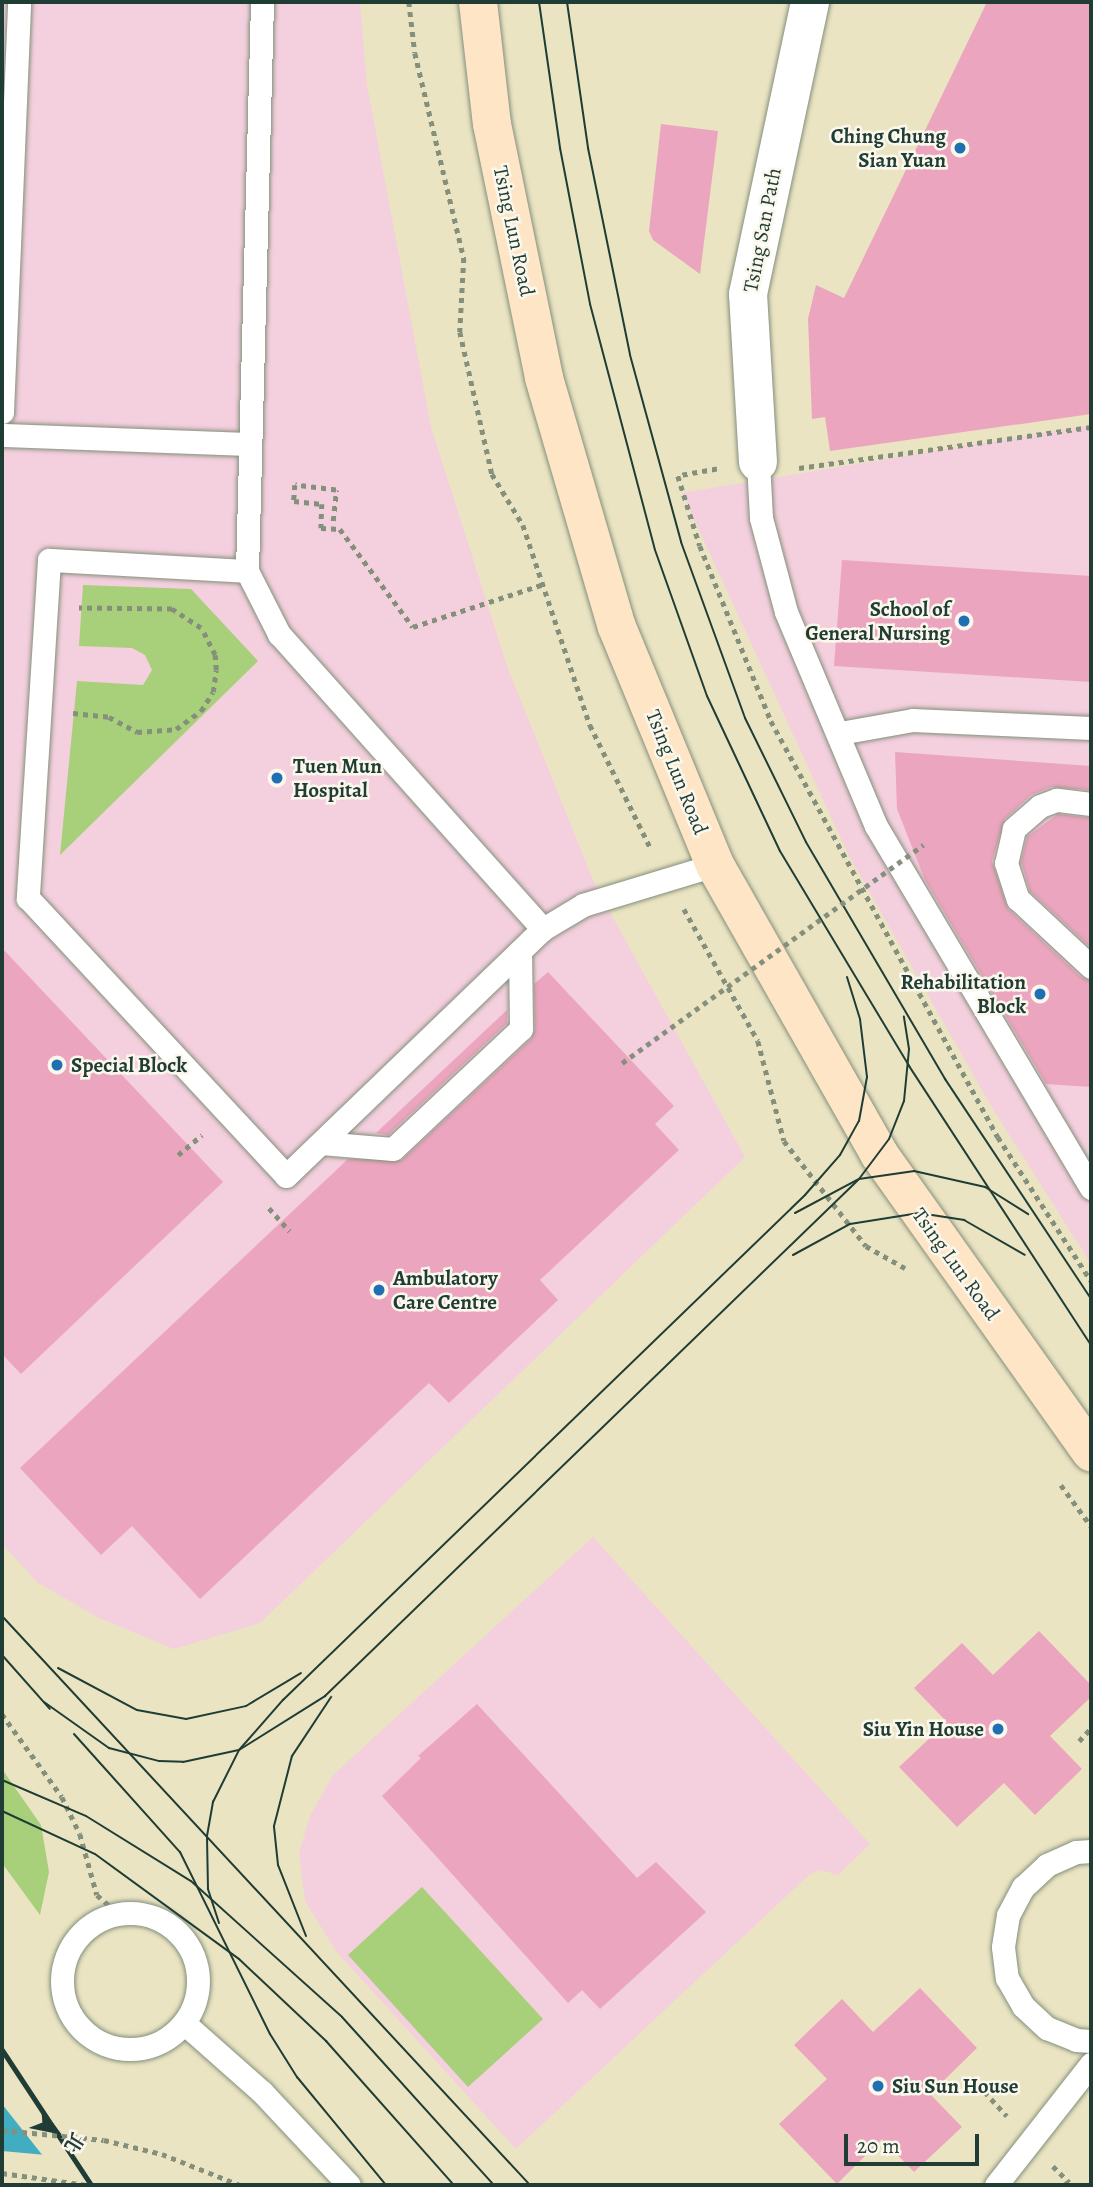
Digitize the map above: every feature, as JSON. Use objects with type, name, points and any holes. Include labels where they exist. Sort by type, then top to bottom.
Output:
[{"type":"street","name":"Tsing Lun Road","points":[[478,2],[492,124],[544,378],[617,627],[715,865],[879,1154],[1091,1452]]},
{"type":"street","name":"Tsing San Path","points":[[758,462],[748,293],[810,2]]},
{"type":"lane","points":[[2,412],[19,2]]},
{"type":"lane","points":[[262,2],[247,571],[279,634],[543,929]]},
{"type":"lane","points":[[2,435],[250,444]]},
{"type":"lane","points":[[758,462],[761,518],[786,612],[840,733],[876,826],[1091,1188]]},
{"type":"lane","points":[[247,571],[49,560],[28,898],[286,1176],[543,929],[583,905],[715,865]]},
{"type":"lane","points":[[840,733],[913,720],[1091,728]]},
{"type":"lane","points":[[1091,804],[1066,800],[1040,806],[1014,829],[1006,863],[1018,899],[1091,967]]},
{"type":"lane","points":[[321,1143],[393,1149],[522,1029],[520,950]]},
{"type":"lane","points":[[1091,1852],[1076,1852],[1047,1865],[1023,1886],[1008,1915],[1003,1947],[1007,1978],[1023,2006],[1047,2028],[1076,2040],[1091,2041]]},
{"type":"lane","points":[[119,1914],[147,1914],[167,1923],[184,1939],[196,1959],[200,1981],[184,2023],[168,2039],[148,2048],[125,2050],[103,2045],[84,2033],[70,2015],[63,1971],[70,1950],[83,1932],[119,1914]]},
{"type":"lane","points":[[184,2023],[262,2092],[349,2185]]},
{"type":"lane","points":[[996,2185],[1091,2064]]},
{"type":"path","points":[[758,462],[805,469],[1091,427]]},
{"type":"path","points":[[333,521],[336,490],[295,485],[294,500],[322,504],[321,528],[340,529],[413,626],[541,585]]},
{"type":"path","points":[[40,709],[109,717],[137,732],[161,733],[176,729],[201,711],[212,692],[216,670],[215,655],[201,628],[172,609],[155,606],[126,612],[46,606]]},
{"type":"path","points":[[622,1063],[923,845]]},
{"type":"path","points":[[2,1714],[62,1797],[80,1834],[97,1895],[119,1914]]},
{"type":"path","points":[[1079,1741],[1091,1728]]},
{"type":"path","points":[[2,2130],[104,2140],[162,2154],[240,2185]]},
{"type":"path","points":[[2,2173],[86,2185]]},
{"type":"shaded area","name":"Tuen Mun Hospital","points":[[2,2],[360,2],[367,85],[431,427],[508,669],[596,887],[745,1157],[260,1623],[174,1649],[99,1618],[37,1582],[2,1544]]},
{"type":"shaded area","points":[[1091,425],[1091,1264],[991,1106],[849,856],[682,493]]},
{"type":"shaded area","points":[[593,1537],[870,1844],[838,1875],[821,1870],[810,1874],[516,2149],[336,1951],[305,1901],[299,1853],[310,1816],[333,1775]]},
{"type":"green space","points":[[83,585],[191,589],[258,661],[60,855],[77,681],[143,685],[152,670],[145,655],[132,648],[79,646]]},
{"type":"green space","points":[[2,1769],[41,1825],[49,1872],[40,1915],[2,1863]]},
{"type":"green space","points":[[422,1887],[543,2019],[468,2087],[348,1955]]},
{"type":"water","points":[[2,2104],[66,2185],[2,2185]]},
{"type":"pier","points":[[2,2151],[46,2155],[69,2185],[2,2185]]},
{"type":"building","name":"Ching Chung Sian Yuan","points":[[987,2],[1091,2],[1091,414],[830,451],[825,417],[812,419],[808,319],[816,285],[844,298]]},
{"type":"building","points":[[661,124],[718,131],[700,274],[653,240],[649,231]]},
{"type":"building","name":"School of General Nursing","points":[[842,560],[1091,576],[1091,682],[834,666]]},
{"type":"building","name":"Rehabilitation Block","points":[[895,752],[1091,766],[1091,790],[1051,787],[1031,795],[1005,819],[992,861],[1008,909],[1081,977],[1091,981],[1091,1087],[1046,1084],[925,880],[897,809]]},
{"type":"building","points":[[1058,814],[1091,818],[1091,948],[1030,891],[1021,862],[1027,837]]},
{"type":"building","name":"Special Block","points":[[2,948],[223,1182],[21,1374],[2,1354]]},
{"type":"building","name":"Ambulatory Care Centre","points":[[548,972],[674,1106],[655,1124],[679,1150],[540,1280],[558,1300],[449,1403],[429,1383],[200,1599],[132,1526],[101,1555],[20,1468],[348,1159],[402,1160],[531,1039],[535,1029],[534,984]]},
{"type":"building","points":[[507,1010],[507,1023],[388,1135],[376,1133]]},
{"type":"building","name":"Siu Yin House","points":[[1039,1631],[1091,1685],[1091,1697],[1050,1736],[1082,1769],[1035,1815],[1004,1783],[957,1827],[899,1767],[947,1722],[914,1688],[962,1643],[993,1675]]},
{"type":"building","points":[[477,1704],[637,1878],[656,1862],[706,1912],[600,2009],[582,1990],[568,2003],[382,1796],[421,1758],[418,1756]]},
{"type":"building","name":"Siu Sun House","points":[[920,1988],[977,2048],[930,2094],[962,2127],[914,2172],[882,2139],[837,2184],[779,2124],[827,2079],[794,2045],[842,1999],[873,2032]]},
{"type":"tram line","points":[[539,2],[560,148],[590,304],[655,550],[707,696],[780,851],[909,1066],[1091,1345]]},
{"type":"tram line","points":[[567,2],[588,148],[630,355],[681,542],[745,718],[806,842],[945,1079],[1091,1299]]},
{"type":"tram line","points":[[219,1923],[208,1889],[207,1836],[213,1802],[239,1750],[283,1700],[805,1195],[840,1155],[859,1121],[867,1077],[860,1019],[847,977]]},
{"type":"tram line","points":[[44,1702],[109,1748],[159,1761],[183,1762],[239,1750],[325,1696],[859,1179],[889,1139],[904,1101],[909,1049],[904,1016]]},
{"type":"tram line","points":[[795,1213],[859,1179],[914,1171],[985,1187],[1028,1214]]},
{"type":"tram line","points":[[793,1255],[850,1224],[919,1213],[964,1220],[1025,1255]]},
{"type":"tram line","points":[[2,1616],[530,2185]]},
{"type":"tram line","points":[[2,1655],[50,1709]]},
{"type":"tram line","points":[[58,1668],[137,1710],[186,1719],[246,1706],[301,1673]]},
{"type":"tram line","points":[[306,1936],[278,1865],[274,1826],[292,1756],[331,1697]]},
{"type":"tram line","points":[[74,1734],[180,1852],[270,2034],[297,2077],[386,2185]]},
{"type":"tram line","points":[[2,1780],[86,1816],[191,1881],[342,2017],[494,2185]]},
{"type":"tram line","points":[[2,1811],[95,1854],[239,1959],[326,2041],[454,2185]]},
{"type":"railway","points":[[2,2050],[91,2185]]},
{"type":"place","name":"Ching Chung Sian Yuan","points":[[960,148]]},
{"type":"place","name":"School of General Nursing","points":[[964,621]]},
{"type":"place","name":"Tuen Mun Hospital","points":[[277,778]]},
{"type":"place","name":"Rehabilitation Block","points":[[1040,994]]},
{"type":"place","name":"Special Block","points":[[57,1065]]},
{"type":"place","name":"Ambulatory Care Centre","points":[[379,1290]]},
{"type":"place","name":"Siu Yin House","points":[[998,1729]]},
{"type":"place","name":"Siu Sun House","points":[[878,2086]]}]
